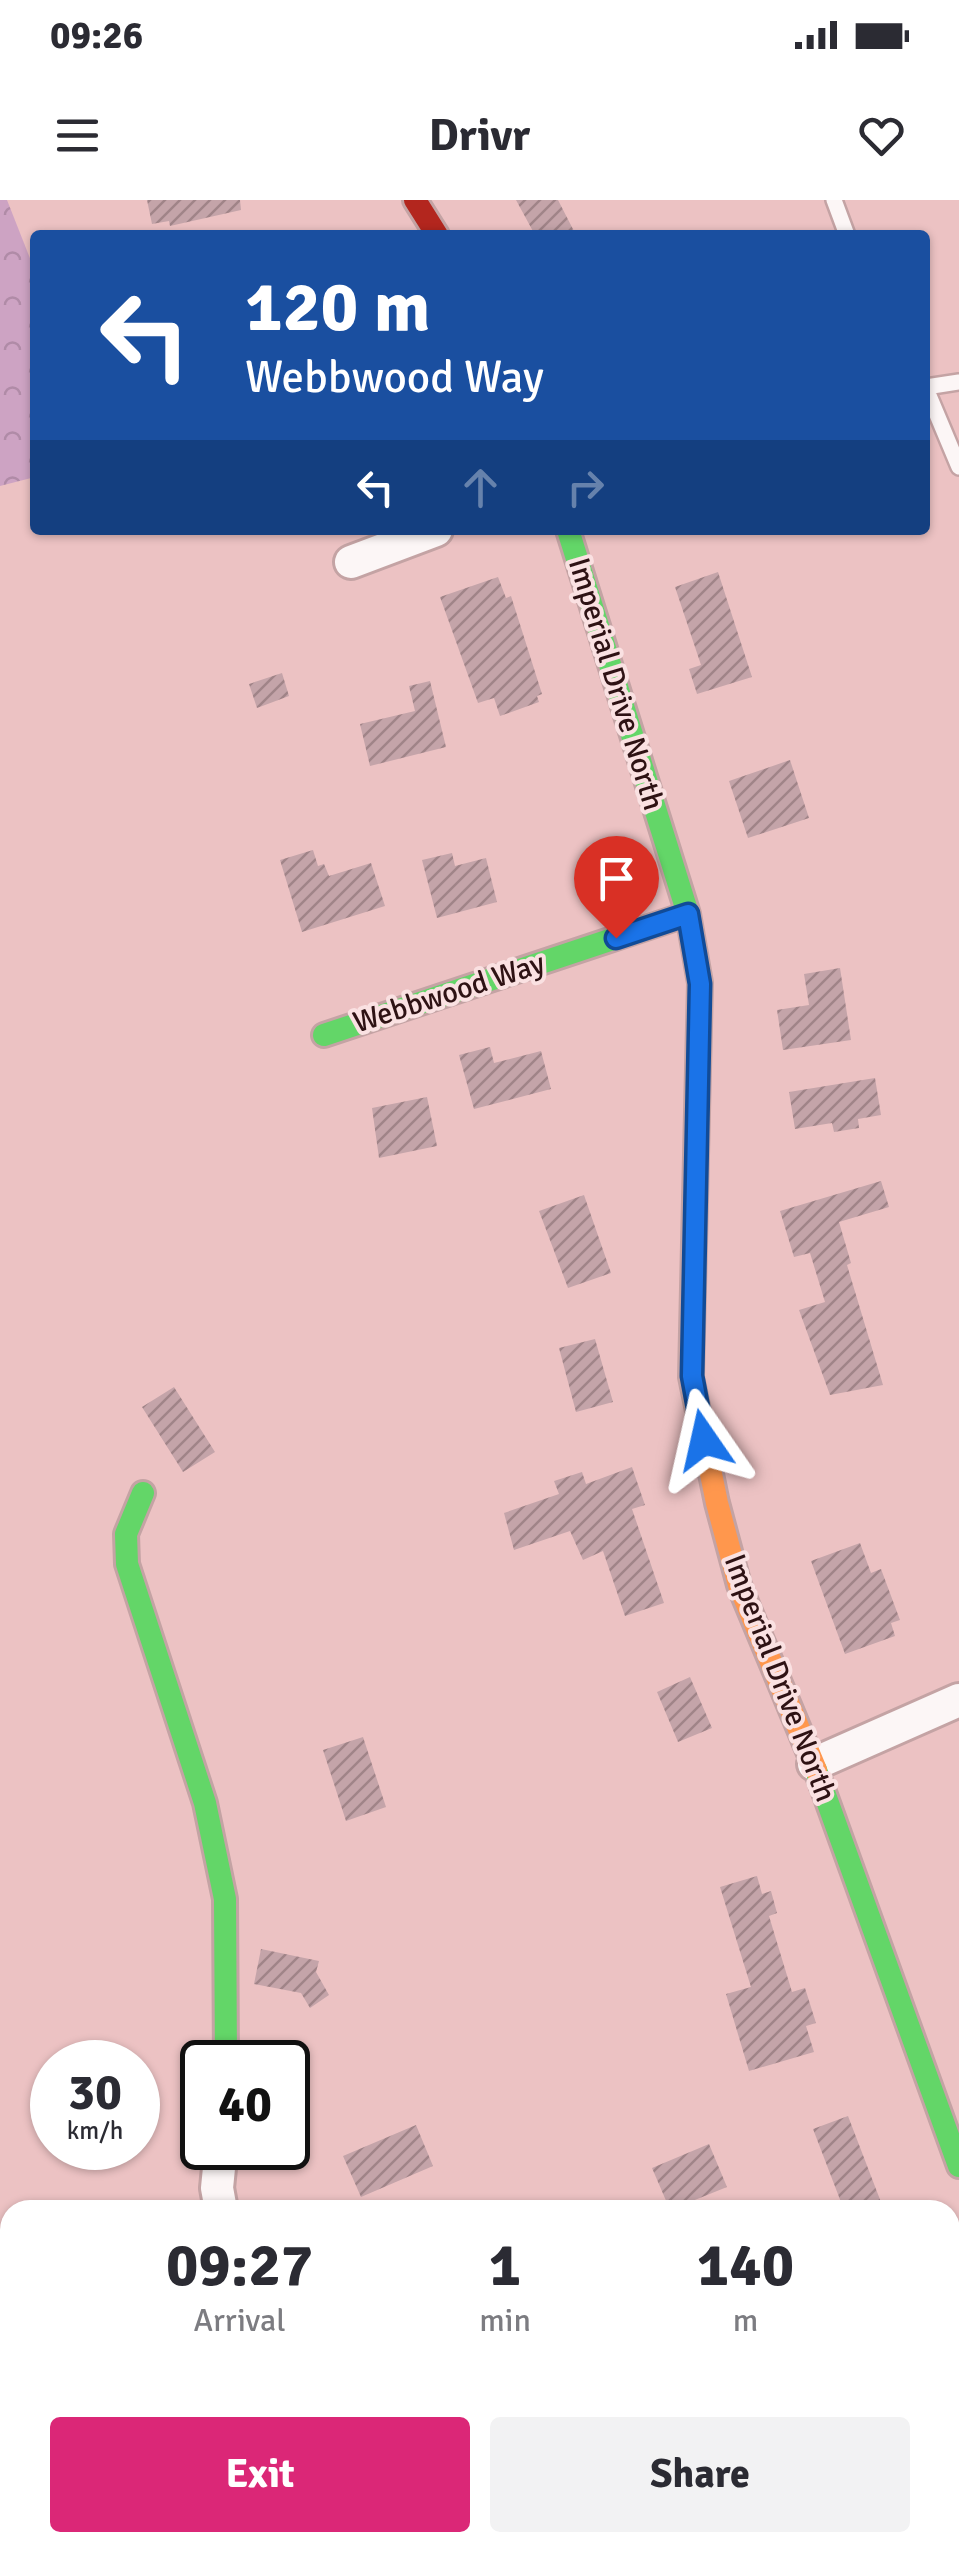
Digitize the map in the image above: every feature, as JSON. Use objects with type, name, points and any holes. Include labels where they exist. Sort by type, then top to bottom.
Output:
[{"type":"street","points":[[415,200],[435,230]]},
{"type":"street","points":[[351,562],[423,535]]},
{"type":"street","name":"Imperial Drive North","points":[[570,535],[688,914],[700,984],[692,1376],[739,1585],[814,1764],[952,2133],[959,2166]]},
{"type":"street","name":"Webbwood Way","points":[[324,1035],[688,914]]},
{"type":"street","points":[[143,1493],[126,1534],[126,1564],[204,1803],[225,1899],[226,2040]]},
{"type":"street","points":[[814,1764],[959,1700]]},
{"type":"street","points":[[218,2170],[219,2200]]},
{"type":"lane","points":[[834,200],[845,230]]},
{"type":"lane","points":[[930,386],[959,382]]},
{"type":"lane","points":[[930,396],[959,467]]},
{"type":"green space","points":[[0,200],[7,200],[30,258],[30,478],[0,486]]},
{"type":"building","points":[[147,200],[240,200],[241,210],[170,226],[169,221],[152,224]]},
{"type":"building","points":[[516,200],[558,200],[573,230],[532,230]]},
{"type":"building","points":[[718,572],[752,677],[697,694],[689,669],[701,665],[675,587]]},
{"type":"building","points":[[498,577],[506,598],[511,596],[542,694],[537,696],[539,702],[500,716],[494,698],[478,703],[440,597]]},
{"type":"building","points":[[282,673],[289,696],[257,708],[249,684]]},
{"type":"building","points":[[430,681],[446,747],[370,766],[360,724],[415,711],[409,686]]},
{"type":"building","points":[[790,760],[809,818],[748,838],[729,781]]},
{"type":"building","points":[[313,850],[318,866],[324,864],[329,876],[371,863],[385,906],[302,932],[280,860]]},
{"type":"building","points":[[452,853],[455,866],[486,858],[497,902],[437,918],[422,860]]},
{"type":"building","points":[[840,968],[851,1040],[783,1050],[777,1010],[809,1005],[804,974]]},
{"type":"building","points":[[490,1047],[494,1063],[541,1051],[551,1089],[474,1109],[459,1055]]},
{"type":"building","points":[[875,1078],[881,1115],[858,1119],[859,1128],[834,1132],[832,1123],[795,1129],[789,1092]]},
{"type":"building","points":[[427,1097],[437,1146],[379,1158],[372,1108]]},
{"type":"building","points":[[881,1181],[889,1207],[839,1222],[851,1263],[847,1265],[883,1385],[830,1395],[799,1310],[825,1302],[810,1253],[794,1257],[780,1211]]},
{"type":"building","points":[[584,1195],[611,1273],[568,1288],[539,1211]]},
{"type":"building","points":[[595,1339],[613,1402],[576,1412],[559,1348]]},
{"type":"building","points":[[174,1387],[215,1452],[183,1472],[142,1407]]},
{"type":"building","points":[[632,1467],[645,1505],[632,1509],[664,1603],[625,1616],[603,1551],[583,1560],[570,1531],[514,1550],[504,1513],[559,1494],[554,1481],[582,1472],[586,1484]]},
{"type":"building","points":[[860,1543],[871,1573],[881,1569],[900,1620],[891,1623],[895,1636],[845,1654],[811,1561]]},
{"type":"building","points":[[690,1677],[712,1728],[678,1742],[657,1692]]},
{"type":"building","points":[[363,1737],[386,1807],[346,1821],[323,1750]]},
{"type":"building","points":[[757,1876],[762,1894],[771,1891],[777,1913],[769,1916],[792,1992],[805,1988],[816,2023],[806,2026],[814,2052],[749,2071],[726,1994],[751,1987],[720,1887]]},
{"type":"building","points":[[261,1949],[319,1961],[316,1972],[329,1995],[310,2008],[301,1993],[254,1984]]},
{"type":"building","points":[[848,2116],[880,2200],[840,2200],[813,2129]]},
{"type":"building","points":[[416,2125],[433,2166],[361,2197],[343,2156]]},
{"type":"building","points":[[709,2144],[727,2187],[695,2200],[666,2200],[652,2168]]},
{"type":"traffic: fast","points":[[570,535],[688,914],[700,983],[695,1199]]},
{"type":"traffic: fast","points":[[324,1035],[688,914]]},
{"type":"traffic: fast","points":[[143,1493],[126,1534],[127,1564],[205,1803],[225,1899],[226,2040]]},
{"type":"traffic: fast","points":[[816,1770],[959,2166]]},
{"type":"traffic: slow","points":[[695,1199],[691,1377],[717,1503],[739,1585],[816,1770]]},
{"type":"traffic: jam","points":[[415,200],[434,230]]},
{"type":"route","points":[[616,938],[688,914],[700,984],[692,1376],[704,1440]]}]
